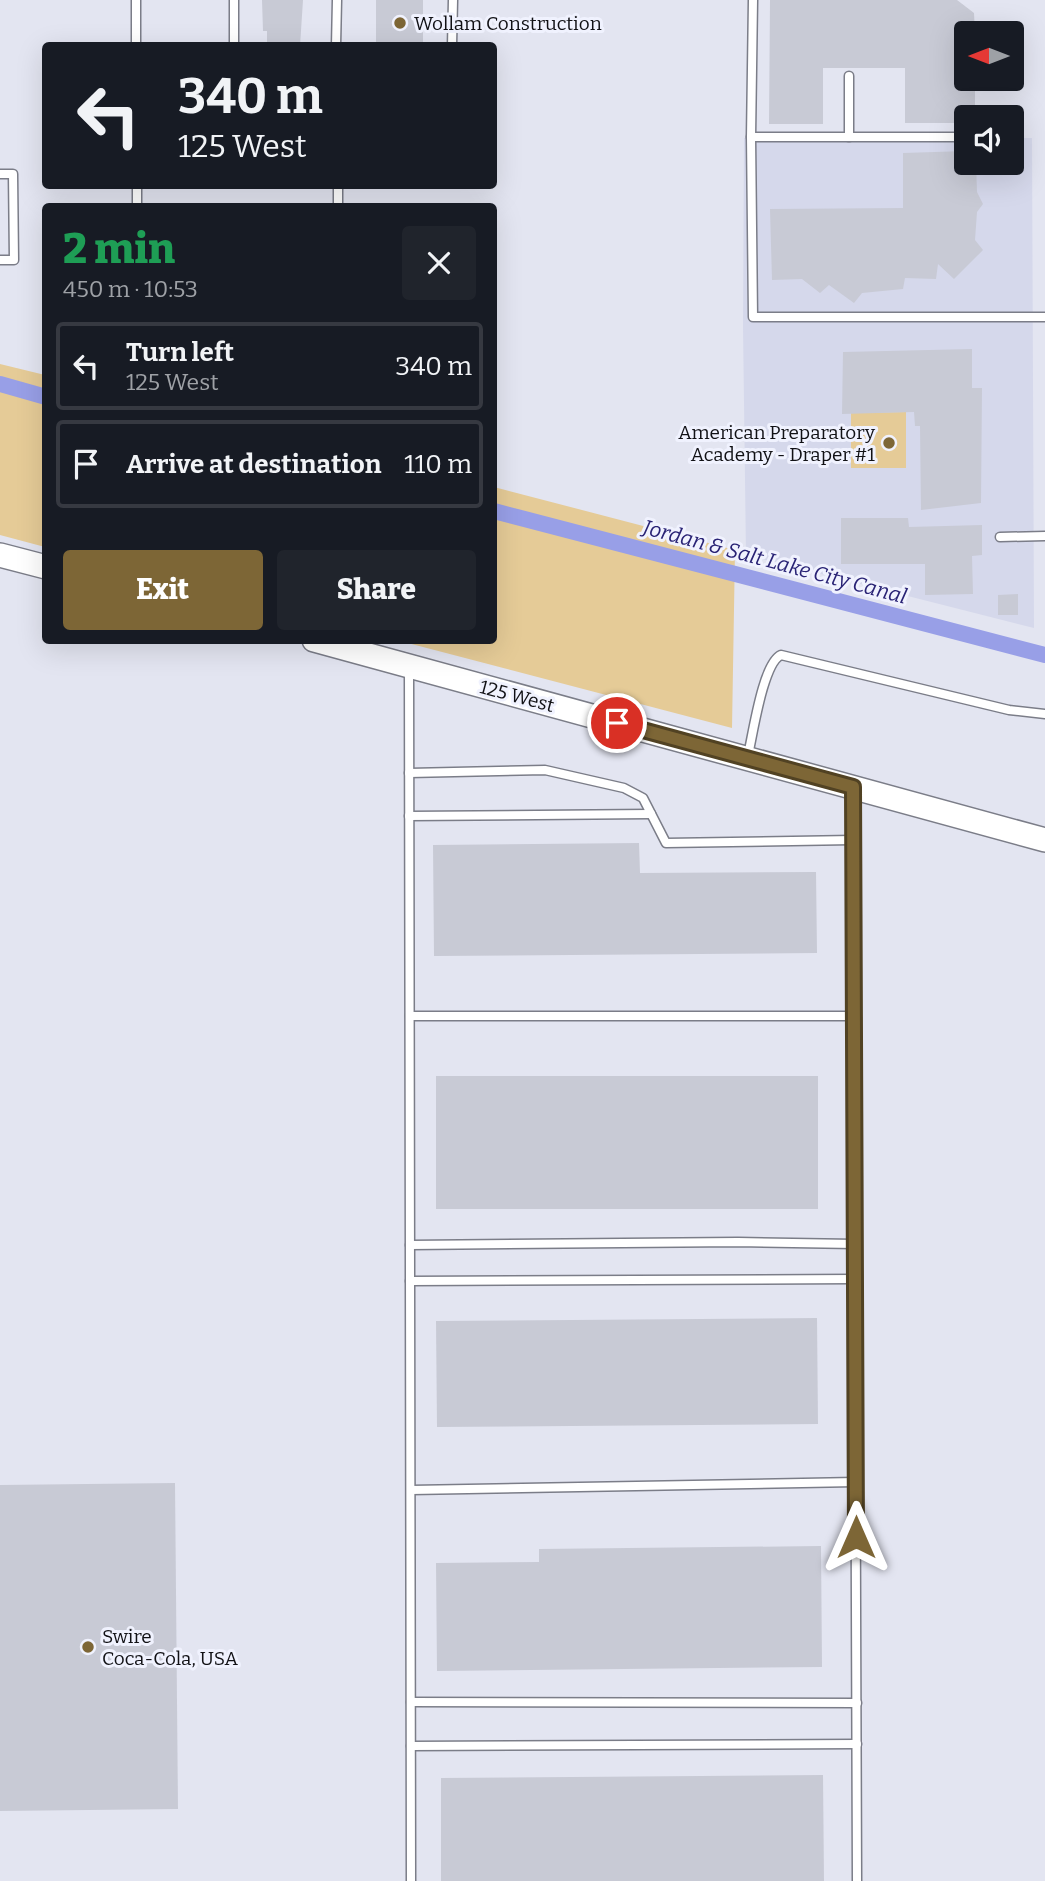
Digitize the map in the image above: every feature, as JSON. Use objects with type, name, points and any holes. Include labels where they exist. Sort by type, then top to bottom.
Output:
[{"type":"main road","points":[[0,555],[42,566]]},
{"type":"main road","name":"125 West","points":[[329,644],[1045,839]]},
{"type":"lane","points":[[136,0],[136,42]]},
{"type":"lane","points":[[234,0],[234,42]]},
{"type":"lane","points":[[336,42],[337,0]]},
{"type":"lane","points":[[452,42],[453,0]]},
{"type":"lane","points":[[753,0],[753,317],[1045,317]]},
{"type":"lane","points":[[849,76],[849,137]]},
{"type":"lane","points":[[751,137],[954,137]]},
{"type":"lane","points":[[0,174],[13,174],[14,260],[0,260]]},
{"type":"lane","points":[[1000,537],[1045,536]]},
{"type":"lane","points":[[747,758],[767,670],[775,657],[781,655],[1009,710],[1045,714]]},
{"type":"lane","points":[[409,666],[411,1881]]},
{"type":"lane","points":[[409,773],[545,770],[624,788],[643,798],[666,843],[853,840]]},
{"type":"lane","points":[[853,787],[858,1881]]},
{"type":"lane","points":[[409,816],[651,814]]},
{"type":"lane","points":[[410,1016],[854,1016]]},
{"type":"lane","points":[[410,1245],[738,1242],[855,1244]]},
{"type":"lane","points":[[410,1281],[855,1279]]},
{"type":"lane","points":[[411,1490],[856,1482]]},
{"type":"lane","points":[[411,1702],[857,1703]]},
{"type":"lane","points":[[411,1746],[857,1744]]},
{"type":"shaded area","name":"American Preparatory Academy - Draper #1","points":[[744,138],[954,138],[954,175],[1024,175],[1024,138],[1032,138],[1034,628],[746,555]]},
{"type":"shaded area","points":[[0,364],[42,374],[42,546],[0,535]]},
{"type":"shaded area","points":[[906,412],[906,468],[851,468],[851,413]]},
{"type":"shaded area","points":[[497,488],[735,550],[732,728],[411,644],[497,644]]},
{"type":"building","points":[[262,0],[303,0],[300,42],[267,42],[267,31],[263,31]]},
{"type":"building","name":"Wollam Construction","points":[[376,0],[423,0],[423,42],[376,42]]},
{"type":"building","points":[[770,0],[957,0],[974,13],[974,21],[954,21],[954,91],[975,91],[975,105],[954,105],[954,123],[905,123],[905,68],[823,68],[823,124],[769,124]]},
{"type":"building","points":[[954,151],[954,175],[976,175],[977,192],[983,204],[977,212],[975,240],[983,250],[954,279],[938,264],[936,279],[905,278],[903,289],[862,293],[854,303],[829,285],[820,293],[802,279],[772,280],[770,209],[903,208],[903,153]]},
{"type":"building","points":[[972,349],[972,388],[982,388],[981,503],[921,510],[920,426],[915,426],[914,412],[842,414],[843,352]]},
{"type":"building","points":[[841,518],[908,518],[909,527],[982,525],[982,555],[972,556],[973,594],[925,595],[925,564],[841,564]]},
{"type":"building","points":[[1018,594],[1018,615],[998,615],[998,595]]},
{"type":"building","points":[[639,843],[640,873],[816,872],[817,953],[434,956],[433,845]]},
{"type":"building","points":[[436,1076],[818,1076],[818,1209],[436,1209]]},
{"type":"building","points":[[817,1318],[818,1424],[437,1427],[436,1321]]},
{"type":"building","name":"Swire Coca-Cola, USA","points":[[175,1483],[178,1809],[0,1811],[0,1485]]},
{"type":"building","points":[[821,1546],[822,1667],[437,1671],[436,1563],[539,1562],[539,1549]]},
{"type":"building","points":[[823,1775],[824,1881],[441,1881],[441,1778]]},
{"type":"waterway","name":"Jordan & Salt Lake City Canal","points":[[0,384],[42,396]]},
{"type":"waterway","name":"Jordan & Salt Lake City Canal","points":[[497,512],[1045,655]]},
{"type":"place","name":"Wollam Construction","points":[[400,23]]},
{"type":"place","name":"American Preparatory Academy - Draper #1","points":[[889,443]]},
{"type":"place","name":"Swire Coca-Cola, USA","points":[[88,1647]]},
{"type":"route","points":[[617,723],[853,787],[856,1537]]}]
